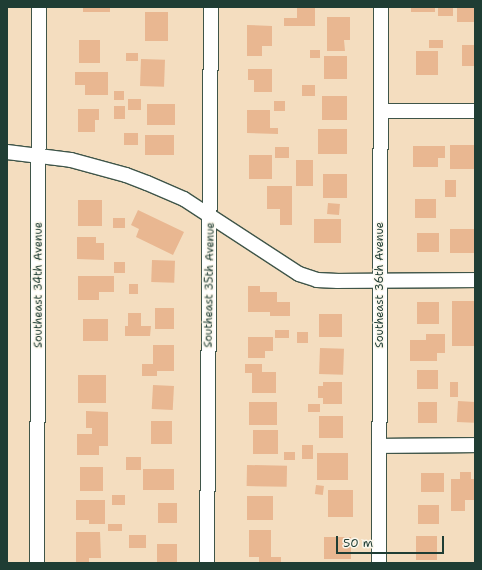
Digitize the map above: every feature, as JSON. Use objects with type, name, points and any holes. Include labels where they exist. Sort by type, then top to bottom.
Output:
[{"type":"street","name":"Southeast 34th Avenue","points":[[37,563],[39,7]]},
{"type":"street","name":"Southeast 35th Avenue","points":[[207,563],[211,216],[211,7]]},
{"type":"street","name":"Southeast 36th Avenue","points":[[379,563],[381,7]]},
{"type":"street","points":[[381,111],[475,111]]},
{"type":"street","points":[[7,152],[71,160],[126,174],[184,199],[299,274],[317,280],[475,280]]},
{"type":"street","points":[[379,446],[475,445]]},
{"type":"building","points":[[83,7],[110,7],[110,12],[83,12]]},
{"type":"building","points":[[297,7],[315,7],[315,26],[284,26],[284,18],[297,18]]},
{"type":"building","points":[[411,7],[435,7],[435,12],[411,12]]},
{"type":"building","points":[[438,7],[453,7],[453,16],[438,16]]},
{"type":"building","points":[[457,7],[475,7],[475,22],[457,22]]},
{"type":"building","points":[[145,12],[168,12],[168,41],[145,41]]},
{"type":"building","points":[[327,17],[350,17],[350,40],[344,40],[345,51],[327,51]]},
{"type":"building","points":[[247,25],[272,26],[272,46],[262,46],[262,56],[247,56]]},
{"type":"building","points":[[79,40],[100,40],[100,63],[79,63]]},
{"type":"building","points":[[429,40],[443,40],[443,48],[429,48]]},
{"type":"building","points":[[462,45],[475,45],[475,66],[462,66]]},
{"type":"building","points":[[310,50],[320,50],[320,58],[310,58]]},
{"type":"building","points":[[416,51],[438,51],[438,75],[416,75]]},
{"type":"building","points":[[126,53],[138,53],[138,61],[126,61]]},
{"type":"building","points":[[324,56],[347,56],[347,79],[324,79]]},
{"type":"building","points":[[141,59],[165,60],[164,87],[140,86]]},
{"type":"building","points":[[248,69],[272,69],[272,92],[254,92],[254,80],[248,80]]},
{"type":"building","points":[[75,72],[108,72],[108,95],[85,95],[85,85],[75,85]]},
{"type":"building","points":[[302,85],[315,85],[315,96],[302,96]]},
{"type":"building","points":[[114,91],[124,91],[124,100],[114,100]]},
{"type":"building","points":[[322,96],[347,96],[347,120],[322,120]]},
{"type":"building","points":[[128,99],[141,99],[141,110],[128,110]]},
{"type":"building","points":[[274,101],[285,101],[285,111],[274,111]]},
{"type":"building","points":[[147,104],[175,104],[175,125],[147,125]]},
{"type":"building","points":[[114,106],[125,106],[125,119],[114,119]]},
{"type":"building","points":[[78,109],[99,109],[99,120],[95,120],[95,132],[78,132]]},
{"type":"building","points":[[247,110],[270,110],[270,128],[278,128],[278,134],[247,133]]},
{"type":"building","points":[[318,129],[347,129],[347,154],[318,154]]},
{"type":"building","points":[[124,133],[138,133],[138,145],[124,145]]},
{"type":"building","points":[[145,135],[174,135],[174,155],[145,155]]},
{"type":"building","points":[[450,145],[475,145],[475,169],[450,169]]},
{"type":"building","points":[[413,146],[445,146],[445,158],[438,158],[438,167],[413,167]]},
{"type":"building","points":[[275,147],[289,147],[289,158],[275,158]]},
{"type":"building","points":[[249,155],[272,155],[272,179],[249,179]]},
{"type":"building","points":[[296,160],[313,160],[313,186],[296,186]]},
{"type":"building","points":[[323,174],[347,174],[347,198],[323,198]]},
{"type":"building","points":[[445,180],[456,180],[456,197],[445,197]]},
{"type":"building","points":[[267,186],[292,186],[292,225],[280,225],[280,209],[267,209]]},
{"type":"building","points":[[415,199],[436,199],[436,218],[415,218]]},
{"type":"building","points":[[78,200],[102,200],[102,226],[78,226]]},
{"type":"building","points":[[328,203],[340,204],[339,215],[327,214]]},
{"type":"building","points":[[138,210],[184,232],[173,255],[136,237],[139,229],[131,225]]},
{"type":"building","points":[[113,218],[125,218],[125,228],[113,228]]},
{"type":"building","points":[[314,219],[341,219],[341,243],[314,243]]},
{"type":"building","points":[[450,229],[475,229],[475,253],[450,253]]},
{"type":"building","points":[[417,233],[439,233],[439,252],[417,252]]},
{"type":"building","points":[[77,237],[96,237],[96,243],[104,243],[104,260],[77,259]]},
{"type":"building","points":[[152,260],[175,261],[174,283],[151,282]]},
{"type":"building","points":[[114,262],[125,262],[125,273],[114,273]]},
{"type":"building","points":[[78,276],[114,276],[114,292],[99,292],[99,300],[78,300]]},
{"type":"building","points":[[129,284],[138,284],[138,294],[129,294]]},
{"type":"building","points":[[248,286],[260,286],[260,292],[277,292],[277,302],[290,302],[290,316],[270,316],[270,312],[248,312]]},
{"type":"building","points":[[452,301],[475,301],[475,346],[452,346]]},
{"type":"building","points":[[417,302],[439,302],[439,324],[417,324]]},
{"type":"building","points":[[155,308],[174,308],[174,329],[155,329]]},
{"type":"building","points":[[128,313],[141,313],[141,326],[151,326],[150,336],[125,336],[125,326],[128,326]]},
{"type":"building","points":[[319,314],[342,314],[342,337],[319,337]]},
{"type":"building","points":[[83,319],[108,319],[108,341],[83,341]]},
{"type":"building","points":[[275,330],[289,330],[289,338],[275,338]]},
{"type":"building","points":[[297,332],[308,332],[308,343],[297,343]]},
{"type":"building","points":[[426,334],[445,334],[445,353],[437,353],[437,361],[410,361],[410,340],[426,340]]},
{"type":"building","points":[[248,337],[273,337],[273,351],[265,351],[265,358],[248,358]]},
{"type":"building","points":[[153,345],[174,345],[174,371],[157,371],[157,376],[142,376],[142,364],[153,364]]},
{"type":"building","points":[[320,348],[344,349],[343,375],[319,374]]},
{"type":"building","points":[[245,364],[262,364],[262,372],[276,372],[276,393],[252,393],[252,373],[245,373]]},
{"type":"building","points":[[417,370],[438,370],[438,389],[417,389]]},
{"type":"building","points":[[78,375],[106,375],[106,403],[78,403]]},
{"type":"building","points":[[323,382],[342,382],[342,404],[323,404],[323,398],[318,398],[318,386],[323,386]]},
{"type":"building","points":[[450,382],[458,382],[458,397],[450,397]]},
{"type":"building","points":[[153,385],[174,386],[173,410],[152,409]]},
{"type":"building","points":[[458,401],[475,402],[474,423],[457,422]]},
{"type":"building","points":[[249,402],[277,402],[277,425],[249,425]]},
{"type":"building","points":[[418,402],[437,402],[437,423],[418,423]]},
{"type":"building","points":[[308,404],[320,404],[320,412],[308,412]]},
{"type":"building","points":[[86,411],[108,412],[108,446],[99,446],[99,455],[77,455],[77,434],[92,434],[92,428],[86,428]]},
{"type":"building","points":[[319,416],[343,416],[343,438],[319,438]]},
{"type":"building","points":[[151,421],[172,421],[172,444],[151,444]]},
{"type":"building","points":[[253,430],[278,430],[278,454],[253,454]]},
{"type":"building","points":[[302,445],[313,445],[313,459],[302,459]]},
{"type":"building","points":[[284,452],[295,452],[295,460],[284,460]]},
{"type":"building","points":[[317,453],[348,453],[348,480],[317,480]]},
{"type":"building","points":[[126,457],[141,457],[141,470],[126,470]]},
{"type":"building","points":[[247,465],[287,466],[287,487],[247,486]]},
{"type":"building","points":[[80,467],[103,467],[103,491],[80,491]]},
{"type":"building","points":[[143,469],[174,469],[174,490],[143,490]]},
{"type":"building","points":[[460,472],[471,472],[471,479],[475,479],[475,500],[465,500],[465,511],[451,511],[451,479],[460,479]]},
{"type":"building","points":[[421,473],[444,473],[444,492],[421,492]]},
{"type":"building","points":[[316,485],[324,486],[323,495],[315,494]]},
{"type":"building","points":[[328,490],[353,490],[353,517],[328,517]]},
{"type":"building","points":[[112,495],[125,495],[125,505],[112,505]]},
{"type":"building","points":[[247,496],[273,496],[273,520],[247,520]]},
{"type":"building","points":[[76,500],[105,500],[105,524],[89,524],[89,520],[76,520]]},
{"type":"building","points":[[158,503],[177,503],[177,523],[158,523]]},
{"type":"building","points":[[418,505],[439,505],[439,524],[418,524]]},
{"type":"building","points":[[108,524],[122,524],[122,531],[108,531]]},
{"type":"building","points":[[249,530],[271,530],[271,557],[281,557],[281,563],[259,563],[259,557],[249,557]]},
{"type":"building","points":[[76,532],[100,532],[101,558],[89,558],[89,563],[76,563]]},
{"type":"building","points":[[129,535],[146,535],[146,548],[129,548]]},
{"type":"building","points":[[416,536],[437,536],[437,560],[416,560]]},
{"type":"building","points":[[324,537],[351,537],[351,559],[324,559]]},
{"type":"building","points":[[157,544],[177,544],[177,563],[157,563]]}]
